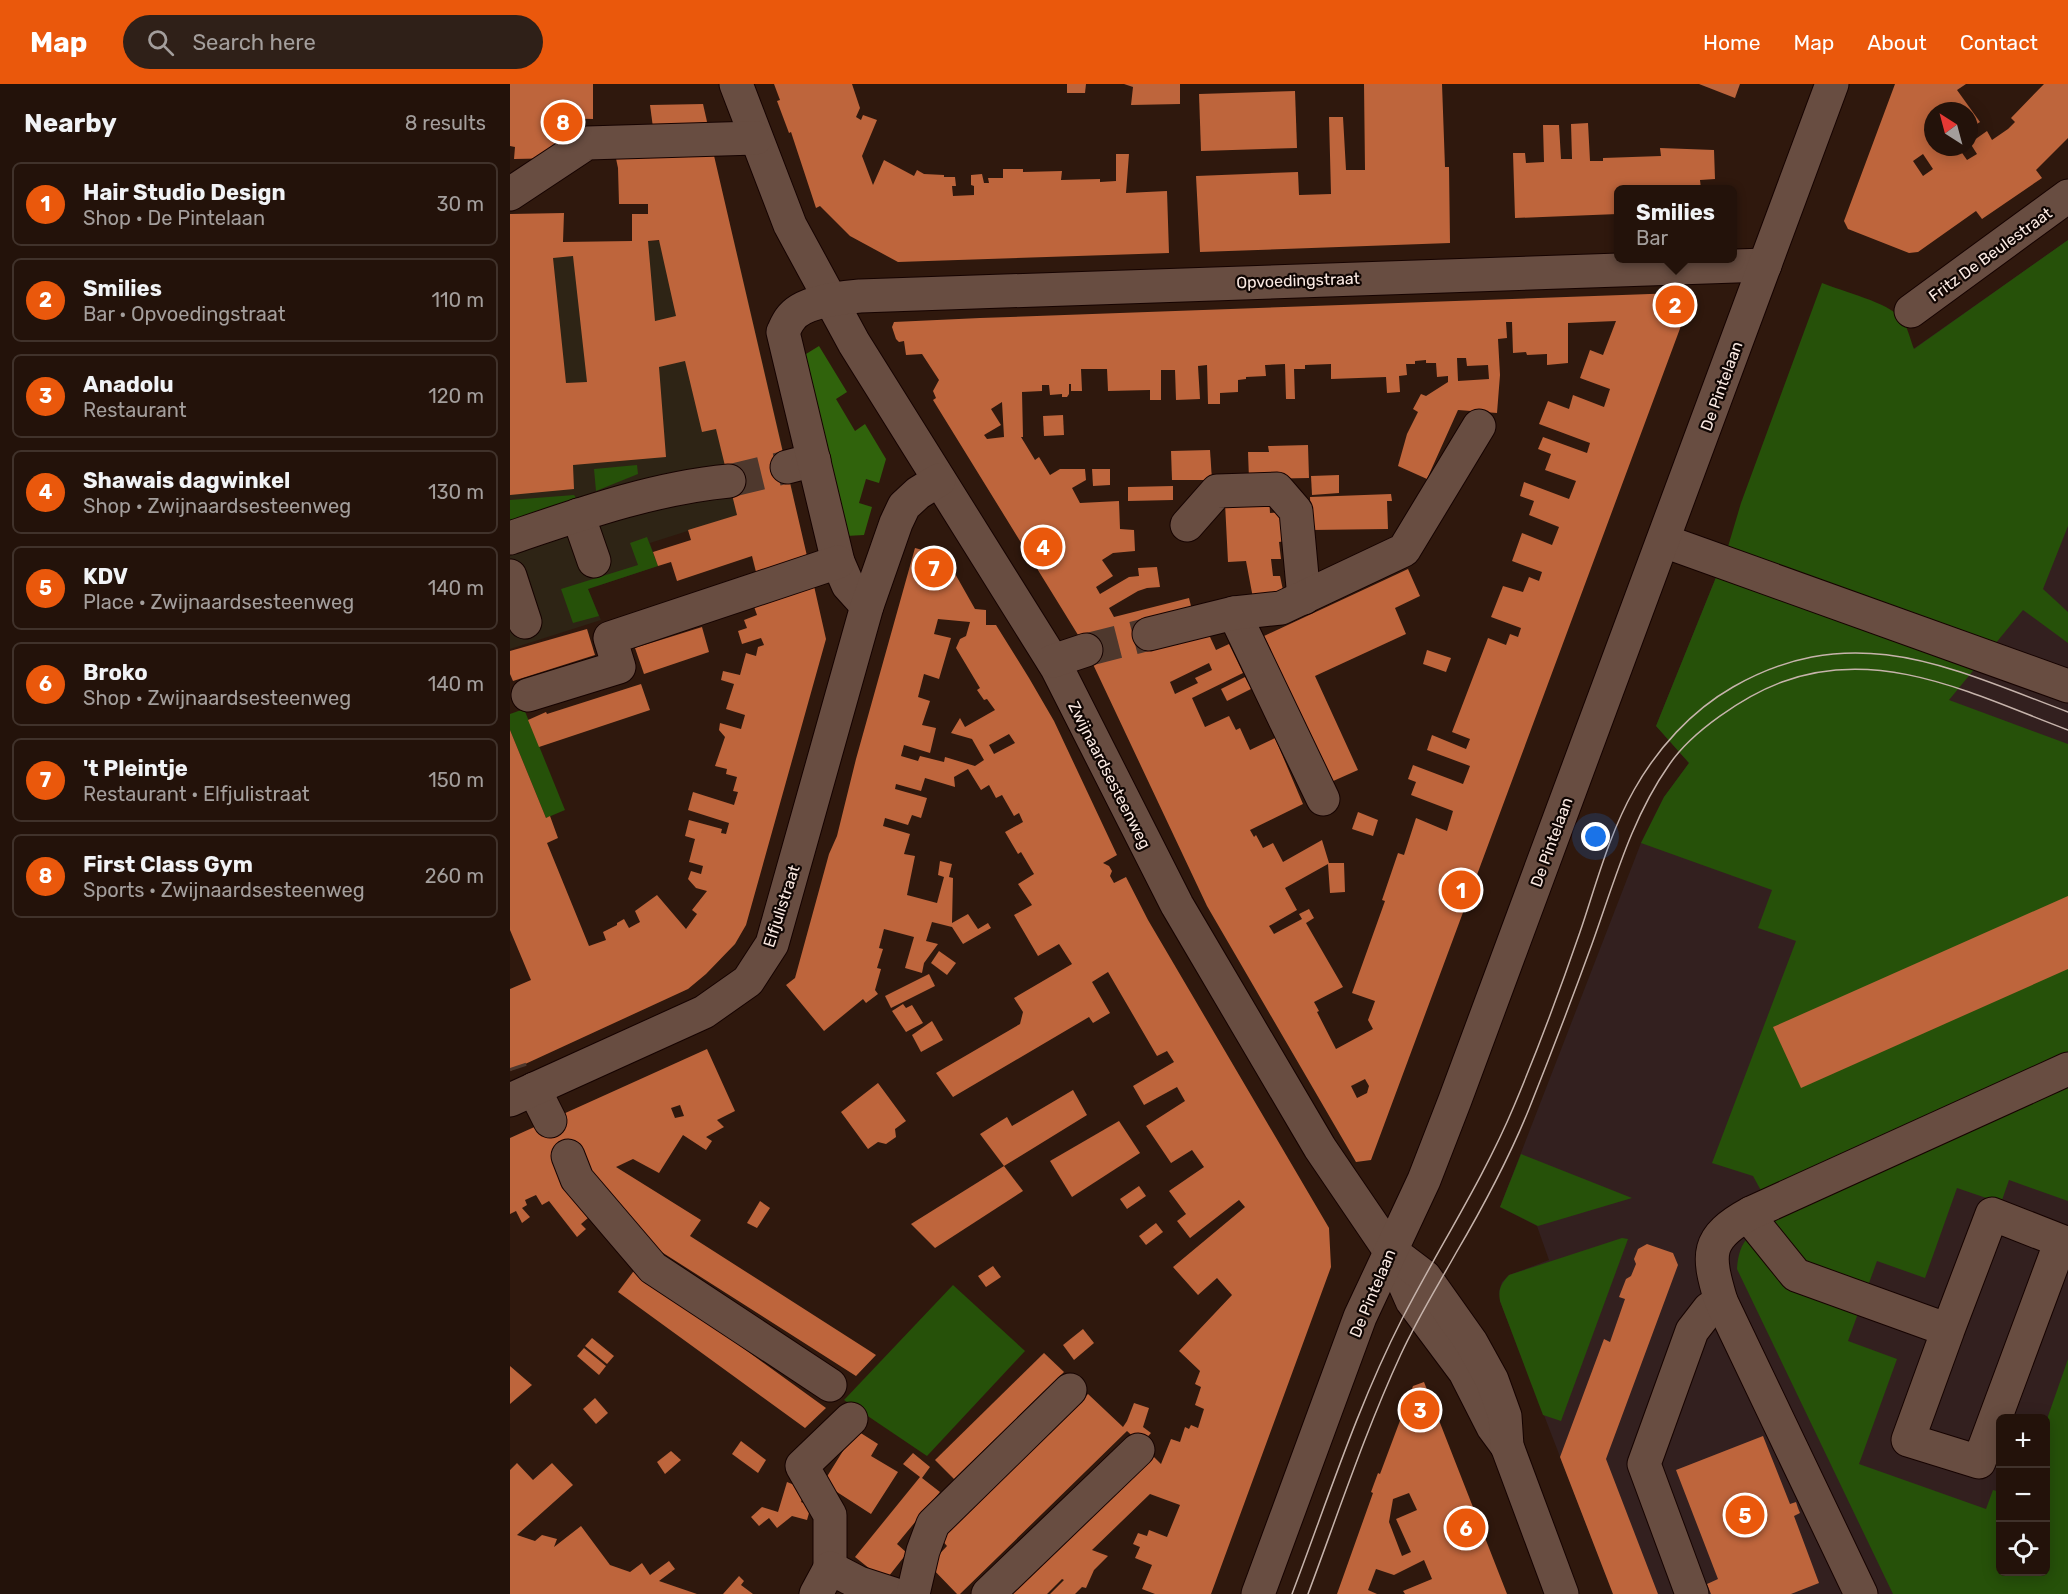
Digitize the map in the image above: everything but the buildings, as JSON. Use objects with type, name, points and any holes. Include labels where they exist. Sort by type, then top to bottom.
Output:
[{"type":"street","name":"Zwijnaardsesteenweg","points":[[736,84],[790,225],[854,343],[1053,661],[1178,905],[1320,1148],[1390,1251],[1425,1277],[1471,1342],[1492,1380],[1505,1416],[1507,1446],[1541,1532],[1562,1594]]},
{"type":"street","name":"De Pintelaan","points":[[1258,1594],[1360,1317],[1424,1180],[1455,1100],[1832,84]]},
{"type":"street","points":[[578,127],[654,128]]},
{"type":"street","points":[[709,129],[755,134]]},
{"type":"street","points":[[510,194],[588,143],[755,134]]},
{"type":"street","name":"Fritz De Beulestraat","points":[[1911,311],[2068,196]]},
{"type":"street","name":"Opvoedingstraat","points":[[831,299],[907,294],[1766,265]]},
{"type":"street","points":[[831,299],[802,309],[790,317],[783,332],[803,416],[800,463],[848,585],[867,606]]},
{"type":"street","points":[[1149,634],[1234,613],[1281,608],[1404,550],[1479,426]]},
{"type":"street","name":"Elfjulistraat","points":[[519,1089],[704,1012],[748,981],[772,944],[867,606],[896,523],[904,507],[918,493],[939,480]]},
{"type":"street","points":[[510,538],[578,515],[694,484],[729,481]]},
{"type":"street","points":[[1187,525],[1217,491],[1277,489],[1296,511],[1304,597]]},
{"type":"street","points":[[578,515],[594,561]]},
{"type":"street","points":[[1664,541],[2068,686]]},
{"type":"street","points":[[528,696],[619,668],[610,638],[838,562]]},
{"type":"street","points":[[510,576],[525,622]]},
{"type":"street","points":[[1234,613],[1323,799]]},
{"type":"street","points":[[1053,661],[1086,650]]},
{"type":"street","points":[[1861,1594],[1721,1301],[1713,1275],[1712,1251],[1718,1236],[1731,1223],[2068,1069]]},
{"type":"street","points":[[519,1089],[550,1121]]},
{"type":"street","points":[[568,1156],[577,1179],[653,1268],[830,1385]]},
{"type":"street","points":[[1751,1213],[1758,1228],[1796,1275],[1948,1330]]},
{"type":"street","points":[[1992,1214],[2061,1241],[1979,1462],[1908,1440],[1948,1330],[1992,1214]]},
{"type":"street","points":[[1692,1594],[1644,1464],[1692,1331],[1709,1309],[1721,1301]]},
{"type":"street","points":[[913,1594],[923,1551],[933,1524],[1070,1390]]},
{"type":"street","points":[[851,1419],[802,1466],[830,1515],[823,1581],[860,1583],[893,1594]]},
{"type":"street","points":[[988,1594],[1138,1450]]},
{"type":"shaded area","points":[[734,240],[794,497],[650,543],[658,566],[588,589],[601,620],[510,649],[510,243]]},
{"type":"shaded area","points":[[2068,240],[2068,1594],[1613,1594],[1500,1301],[1499,1291],[1502,1282],[1509,1275],[1549,1260],[1537,1226],[1500,1207],[1641,843],[1664,797],[1689,763],[1656,726],[1727,550],[1758,458]]},
{"type":"green space","points":[[2068,240],[2068,526],[2043,589],[2068,612],[2068,643],[2023,610],[1949,700],[2068,744],[2068,1201],[2009,1180],[2001,1203],[1957,1188],[1925,1278],[1877,1261],[1848,1341],[1897,1359],[1859,1464],[1986,1509],[1993,1490],[1996,1491],[1996,1576],[2050,1576],[2049,1414],[2068,1359],[2068,1594],[1893,1594],[1737,1269],[1738,1258],[1748,1237],[1776,1218],[1753,1176],[1712,1163],[1796,941],[1758,928],[1772,890],[1641,843],[1664,797],[1689,763],[1656,726],[1727,550],[1741,503],[1822,283],[1876,302],[1895,313],[1905,325],[1914,349]]},
{"type":"green space","points":[[819,346],[847,392],[836,399],[855,431],[865,424],[886,459],[879,483],[866,479],[859,503],[872,507],[864,535],[846,536],[804,373],[806,354]]},
{"type":"green space","points":[[637,465],[638,474],[596,491],[594,469]]},
{"type":"green space","points":[[574,495],[576,498],[510,523],[510,500]]},
{"type":"green space","points":[[647,537],[658,566],[588,589],[599,616],[573,623],[561,589],[638,565],[630,543]]},
{"type":"green space","points":[[524,709],[565,810],[546,818],[510,730],[510,714]]},
{"type":"green space","points":[[1521,1154],[1632,1198],[1538,1226],[1500,1207]]},
{"type":"green space","points":[[1622,1238],[1628,1239],[1561,1421],[1543,1415],[1500,1301],[1501,1287],[1509,1275]]},
{"type":"green space","points":[[953,1285],[1025,1351],[927,1456],[844,1400]]},
{"type":"tunnel","points":[[729,481],[787,467]]},
{"type":"tunnel","points":[[1086,650],[1149,634]]},
{"type":"tram line","points":[[1292,1594],[1343,1455],[1386,1352],[1416,1292],[1489,1160],[1514,1106],[1557,998],[1617,824],[1643,775],[1676,732],[1703,707],[1733,687],[1777,666],[1820,656],[1861,653],[1902,657],[1942,667],[2068,712]]},
{"type":"tram line","points":[[1308,1594],[1388,1383],[1414,1328],[1486,1200],[1513,1146],[1561,1026],[1634,829],[1656,786],[1679,753],[1704,728],[1720,716],[1767,688],[1819,672],[1856,669],[1892,672],[1928,679],[1964,690],[2068,730]]},
{"type":"place","name":"First Class Gym","points":[[563,122]]},
{"type":"place","name":"Smilies","points":[[1675,305]]},
{"type":"place","name":"Shawais dagwinkel","points":[[1043,547]]},
{"type":"place","name":"'t Pleintje","points":[[934,568]]},
{"type":"place","name":"Hair Studio Design","points":[[1461,890]]},
{"type":"place","name":"Anadolu","points":[[1420,1410]]},
{"type":"place","name":"KDV","points":[[1745,1515]]},
{"type":"place","name":"Broko","points":[[1466,1528]]}]
